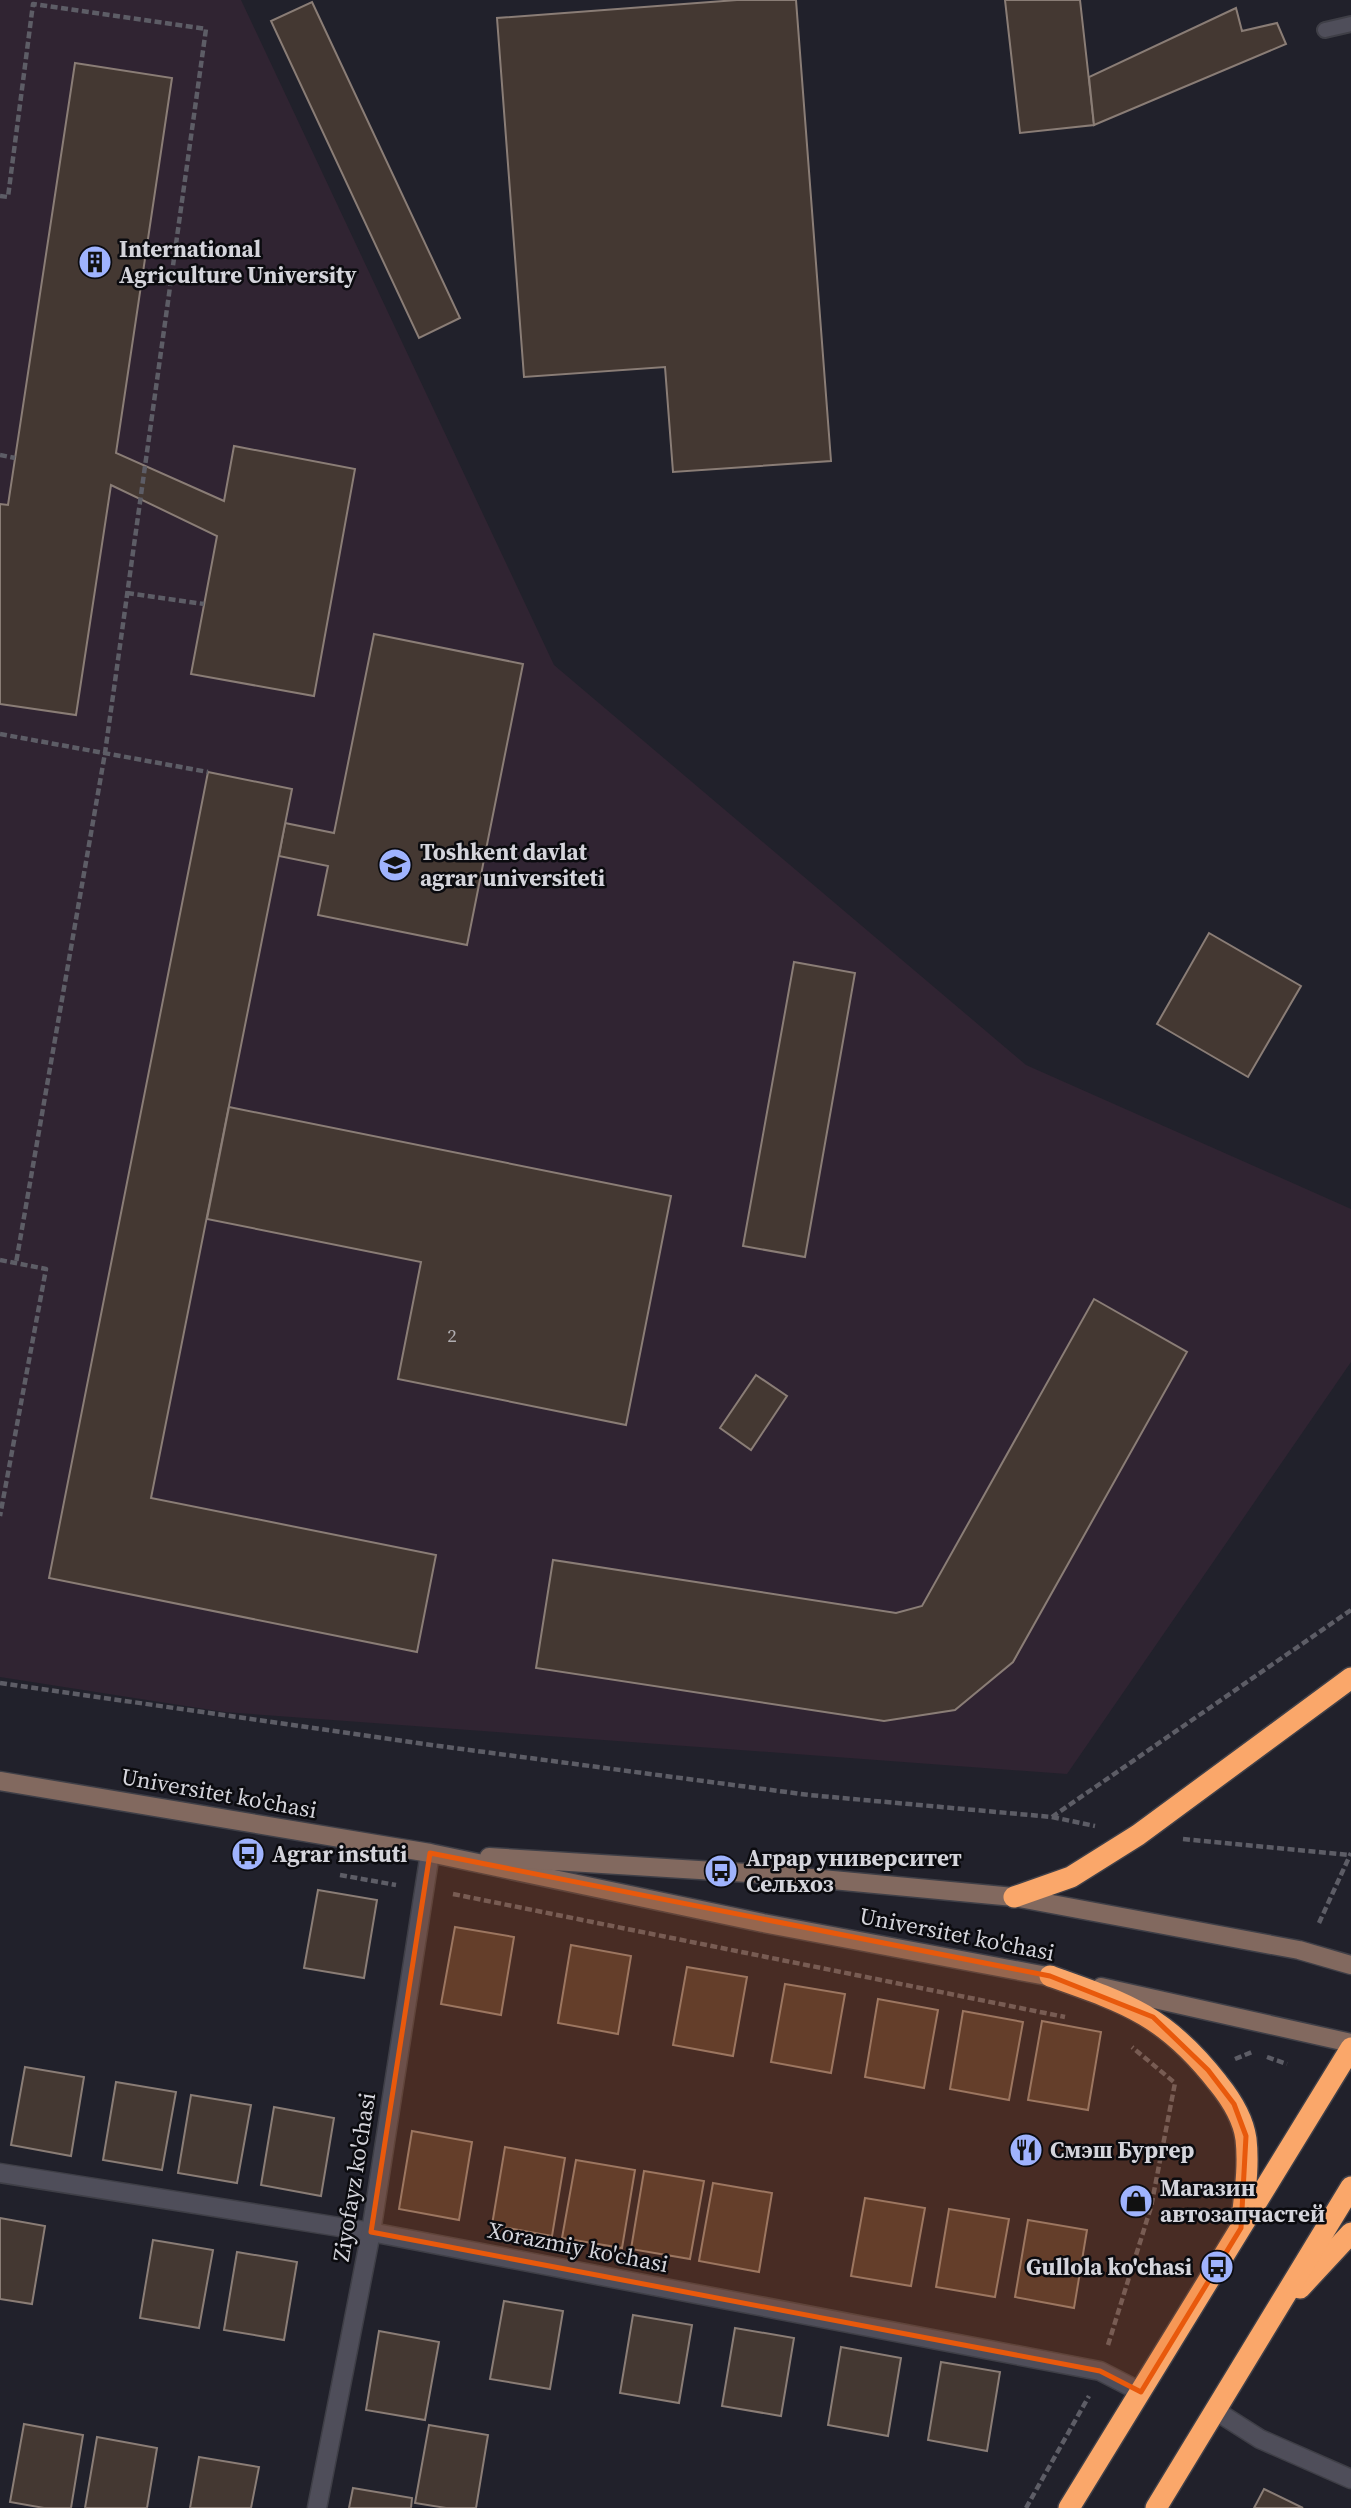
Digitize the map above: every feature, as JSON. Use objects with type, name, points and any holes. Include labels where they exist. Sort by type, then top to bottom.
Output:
[{"type":"highway","points":[[1014,1897],[1071,1877],[1138,1835],[1351,1678]]},
{"type":"highway","points":[[1051,1976],[1153,2017],[1186,2045],[1234,2104],[1246,2136],[1247,2174],[1241,2228]]},
{"type":"highway","points":[[1069,2508],[1351,2045]]},
{"type":"highway","points":[[1156,2508],[1351,2187]]},
{"type":"highway","points":[[1270,2321],[1351,2233]]},
{"type":"main road","name":"Universitet ko'chasi","points":[[0,1781],[430,1853],[763,1923],[1051,1976],[1351,2045]]},
{"type":"main road","name":"Universitet ko'chasi","points":[[430,1853],[779,1875],[1014,1897],[1299,1950],[1351,1965]]},
{"type":"street","name":"Ziyofayz ko'chasi","points":[[317,2508],[371,2232],[430,1853]]},
{"type":"street","name":"Xorazmiy ko'chasi","points":[[0,2173],[371,2232],[1100,2371],[1141,2392]]},
{"type":"street","points":[[1216,2411],[1260,2439],[1351,2479]]},
{"type":"lane","points":[[1325,30],[1351,24]]},
{"type":"path","points":[[0,196],[8,197],[33,4],[206,29],[105,753],[16,1263]]},
{"type":"path","points":[[0,455],[15,458]]},
{"type":"path","points":[[127,593],[204,604]]},
{"type":"path","points":[[0,734],[208,772]]},
{"type":"path","points":[[0,1260],[46,1269],[0,1516]]},
{"type":"path","points":[[1052,1818],[1351,1610]]},
{"type":"path","points":[[0,1683],[439,1746],[808,1795],[1052,1818],[1138,1835],[1350,1854],[1319,1923]]},
{"type":"path","points":[[340,1875],[504,1902],[1079,2020]]},
{"type":"path","points":[[1026,2508],[1100,2371],[1152,2207],[1175,2083],[1126,2042]]},
{"type":"path","points":[[1227,2063],[1253,2051],[1287,2064]]},
{"type":"highlighted area","points":[[430,1853],[1050,1976],[1153,2017],[1208,2070],[1234,2104],[1246,2136],[1241,2228],[1141,2392],[1100,2371],[371,2232]]},
{"type":"shaded area","name":"Toshkent davlat agrar universiteti","points":[[0,0],[241,0],[554,665],[1026,1065],[1351,1209],[1351,1362],[1067,1774],[224,1712],[0,1677]]},
{"type":"building","points":[[737,0],[796,0],[831,461],[673,472],[665,367],[524,377],[497,18]]},
{"type":"building","points":[[1005,0],[1080,0],[1094,125],[1020,133]]},
{"type":"building","points":[[312,2],[460,318],[419,338],[271,21]]},
{"type":"building","points":[[1236,8],[1242,31],[1277,23],[1286,44],[1094,125],[1089,77]]},
{"type":"building","name":"International Agriculture University","points":[[75,63],[172,78],[116,453],[224,501],[234,446],[355,469],[314,696],[191,674],[217,536],[111,485],[76,715],[0,704],[0,504],[8,505]]},
{"type":"building","points":[[374,634],[523,664],[467,945],[318,915],[328,866],[279,856],[285,823],[334,833]]},
{"type":"building","points":[[208,772],[292,789],[151,1498],[436,1555],[417,1652],[49,1578]]},
{"type":"building","points":[[1209,933],[1301,986],[1248,1077],[1157,1024]]},
{"type":"building","points":[[794,962],[855,973],[805,1257],[743,1246]]},
{"type":"building","points":[[229,1107],[671,1196],[626,1425],[398,1379],[421,1262],[207,1219]]},
{"type":"building","points":[[1094,1299],[1187,1352],[1013,1662],[955,1710],[884,1721],[536,1668],[553,1560],[896,1613],[922,1606]]},
{"type":"building","points":[[756,1375],[787,1396],[751,1450],[720,1428]]},
{"type":"building","points":[[318,1890],[377,1900],[364,1978],[304,1968]]},
{"type":"building","points":[[455,1927],[514,1937],[501,2015],[441,2004]]},
{"type":"building","points":[[571,1945],[631,1956],[618,2034],[558,2023]]},
{"type":"building","points":[[687,1967],[747,1977],[733,2056],[673,2045]]},
{"type":"building","points":[[785,1984],[845,1994],[831,2073],[771,2062]]},
{"type":"building","points":[[878,1999],[938,2010],[924,2088],[865,2077]]},
{"type":"building","points":[[963,2011],[1023,2022],[1009,2100],[950,2089]]},
{"type":"building","points":[[1042,2021],[1101,2032],[1088,2110],[1028,2100]]},
{"type":"building","points":[[25,2067],[84,2077],[71,2156],[11,2145]]},
{"type":"building","points":[[116,2082],[176,2092],[162,2170],[103,2160]]},
{"type":"building","points":[[191,2095],[251,2105],[237,2183],[178,2173]]},
{"type":"building","points":[[274,2107],[334,2118],[321,2196],[261,2185]]},
{"type":"building","points":[[412,2131],[472,2142],[459,2220],[399,2209]]},
{"type":"building","points":[[505,2147],[565,2158],[552,2236],[492,2225]]},
{"type":"building","points":[[576,2160],[635,2170],[622,2248],[562,2238]]},
{"type":"building","points":[[644,2171],[704,2181],[690,2259],[631,2249]]},
{"type":"building","points":[[713,2183],[772,2193],[759,2272],[699,2261]]},
{"type":"building","points":[[865,2198],[925,2208],[911,2286],[851,2276]]},
{"type":"building","points":[[949,2209],[1009,2219],[995,2297],[936,2287]]},
{"type":"building","points":[[0,2218],[45,2226],[32,2304],[0,2299]]},
{"type":"building","points":[[1028,2220],[1087,2230],[1074,2308],[1015,2297]]},
{"type":"building","points":[[153,2240],[213,2250],[199,2328],[140,2318]]},
{"type":"building","points":[[237,2252],[297,2262],[284,2340],[224,2330]]},
{"type":"building","points":[[504,2301],[563,2311],[550,2389],[490,2379]]},
{"type":"building","points":[[633,2315],[692,2325],[679,2403],[620,2393]]},
{"type":"building","points":[[735,2328],[794,2338],[781,2416],[722,2406]]},
{"type":"building","points":[[379,2331],[439,2342],[425,2420],[366,2410]]},
{"type":"building","points":[[841,2347],[901,2358],[888,2436],[828,2425]]},
{"type":"building","points":[[941,2362],[1000,2372],[987,2451],[928,2440]]},
{"type":"building","points":[[24,2424],[83,2435],[71,2508],[44,2508],[10,2502]]},
{"type":"building","points":[[429,2425],[488,2435],[476,2508],[446,2508],[415,2503]]},
{"type":"building","points":[[97,2437],[157,2448],[147,2508],[85,2508]]},
{"type":"building","points":[[199,2457],[259,2467],[251,2508],[190,2508]]},
{"type":"building","points":[[353,2488],[412,2498],[411,2508],[349,2508]]},
{"type":"building","points":[[1264,2489],[1303,2508],[1254,2508]]},
{"type":"place","name":"International Agriculture University","points":[[95,262]]},
{"type":"place","name":"Toshkent davlat agrar universiteti","points":[[395,865]]},
{"type":"place","name":"Agrar instuti","points":[[248,1854]]},
{"type":"place","name":"Аграр университет Сельхоз","points":[[721,1871]]},
{"type":"place","name":"Смэш Бургер","points":[[1026,2150]]},
{"type":"place","name":"Магазин автозапчастей","points":[[1136,2201]]},
{"type":"place","name":"Gullola ko'chasi","points":[[1217,2267]]}]
